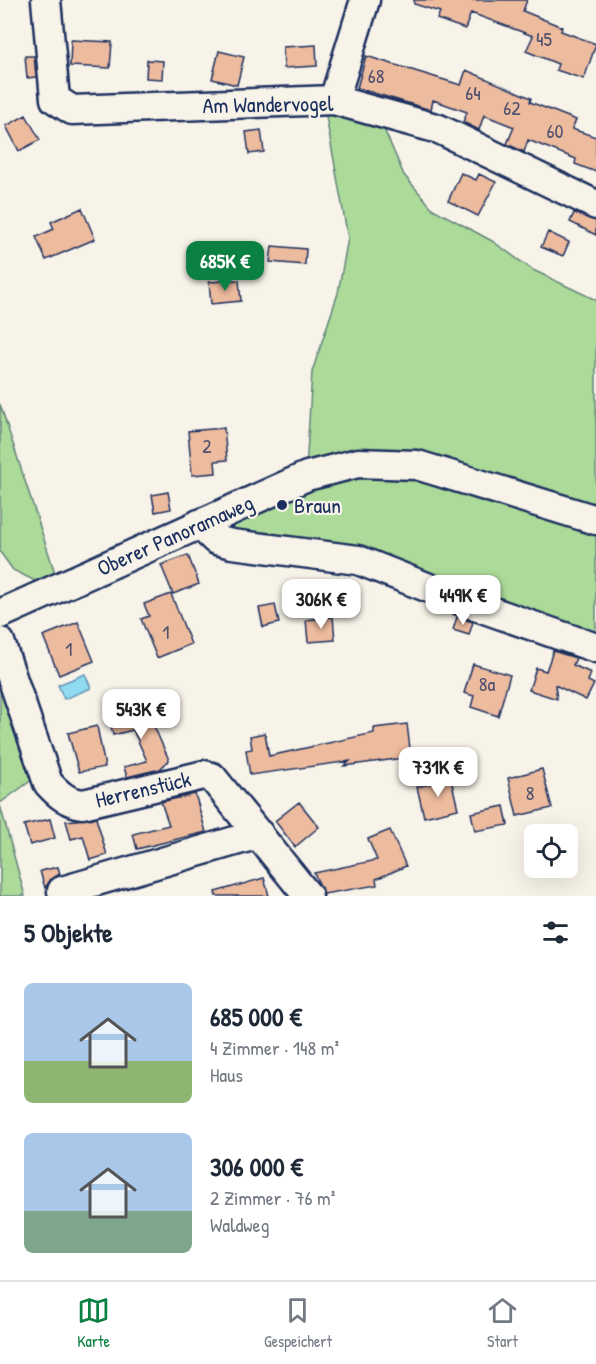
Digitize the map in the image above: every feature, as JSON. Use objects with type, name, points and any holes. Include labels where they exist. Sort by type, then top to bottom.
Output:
[{"type":"street","name":"Am Wandervogel","points":[[46,0],[55,99],[72,110],[334,100],[439,129],[596,205]]},
{"type":"street","points":[[334,100],[365,0]]},
{"type":"street","name":"Oberer Panoramaweg","points":[[0,614],[306,476],[358,463],[389,462],[445,471],[596,520]]},
{"type":"street","points":[[199,524],[216,540],[232,544],[340,558],[376,566],[462,601],[596,648]]},
{"type":"street","name":"Herrenstück","points":[[0,642],[48,783],[59,795],[71,802],[83,804],[204,775],[218,782],[308,896]]},
{"type":"street","points":[[62,891],[259,834]]},
{"type":"green space","points":[[325,111],[381,122],[404,175],[433,209],[492,241],[533,270],[596,300],[596,641],[233,538],[230,523],[305,487],[312,372],[338,293],[348,238]]},
{"type":"green space","points":[[0,404],[56,576],[35,581],[13,570],[0,552]]},
{"type":"green space","points":[[0,664],[36,777],[0,803]]},
{"type":"green space","points":[[0,805],[25,896],[0,896]]},
{"type":"water","points":[[85,674],[91,688],[64,699],[58,685]]},
{"type":"building","points":[[414,0],[527,0],[523,11],[562,27],[561,31],[596,44],[584,79],[556,70],[558,64],[526,51],[533,36],[471,13],[465,29],[437,19],[440,12],[414,4]]},
{"type":"building","points":[[71,40],[112,42],[110,68],[70,66]]},
{"type":"building","points":[[316,45],[317,66],[284,68],[283,47]]},
{"type":"building","points":[[219,51],[244,57],[237,85],[212,79]]},
{"type":"building","points":[[25,56],[34,56],[36,77],[27,78]]},
{"type":"building","points":[[366,56],[461,85],[466,70],[531,98],[530,102],[576,120],[572,129],[596,137],[596,172],[575,164],[576,159],[528,140],[524,152],[507,144],[514,127],[484,115],[479,130],[463,122],[467,112],[433,100],[431,110],[357,88]]},
{"type":"building","points":[[147,60],[163,61],[162,79],[146,78]]},
{"type":"building","points":[[26,115],[40,140],[19,151],[6,126]]},
{"type":"building","points":[[261,130],[264,152],[249,154],[246,132]]},
{"type":"building","points":[[461,173],[476,180],[479,174],[496,182],[478,216],[448,201]]},
{"type":"building","points":[[82,208],[95,239],[46,260],[36,237],[54,229],[51,222]]},
{"type":"building","points":[[574,213],[596,221],[596,235],[570,222]]},
{"type":"building","points":[[548,232],[569,242],[563,256],[541,247]]},
{"type":"building","points":[[272,246],[306,249],[305,265],[270,262]]},
{"type":"building","points":[[239,280],[241,301],[211,304],[209,282]]},
{"type":"building","points":[[224,428],[227,460],[215,461],[216,473],[192,475],[188,431]]},
{"type":"building","points":[[168,492],[171,509],[155,512],[152,495]]},
{"type":"building","points":[[188,555],[199,584],[173,594],[161,565]]},
{"type":"building","points":[[171,594],[191,644],[157,658],[141,619],[149,616],[144,604]]},
{"type":"building","points":[[275,605],[279,623],[263,627],[259,608]]},
{"type":"building","points":[[333,617],[335,640],[308,642],[306,620]]},
{"type":"building","points":[[457,617],[473,622],[469,635],[453,630]]},
{"type":"building","points":[[78,622],[94,661],[59,675],[43,636]]},
{"type":"building","points":[[553,651],[576,658],[573,665],[591,673],[588,681],[594,684],[586,700],[555,685],[557,699],[529,690],[536,668],[546,671]]},
{"type":"building","points":[[473,664],[510,675],[498,716],[471,707],[474,696],[464,693]]},
{"type":"building","points":[[146,708],[169,760],[160,769],[127,777],[124,767],[147,761],[133,730],[113,735],[109,717]]},
{"type":"building","points":[[407,724],[411,757],[344,766],[350,761],[250,775],[246,750],[252,749],[250,736],[265,733],[269,756],[374,733],[374,728]]},
{"type":"building","points":[[97,726],[105,767],[79,772],[68,733]]},
{"type":"building","points":[[542,769],[552,808],[517,816],[508,778]]},
{"type":"building","points":[[451,779],[458,809],[424,817],[417,787]]},
{"type":"building","points":[[195,794],[206,832],[137,849],[133,834],[169,825],[161,802]]},
{"type":"building","points":[[299,802],[319,827],[295,847],[275,821]]},
{"type":"building","points":[[504,806],[508,825],[475,831],[471,813]]},
{"type":"building","points":[[96,818],[107,855],[90,860],[83,836],[71,839],[66,821]]},
{"type":"building","points":[[50,819],[55,838],[30,845],[24,825]]},
{"type":"building","points":[[390,830],[406,866],[376,879],[377,885],[324,894],[314,873],[377,860],[368,839]]},
{"type":"building","points":[[58,867],[60,874],[51,879],[45,888],[40,871]]},
{"type":"building","points":[[264,878],[269,896],[216,896],[215,892]]},
{"type":"place","name":"Braun","points":[[282,505]]}]
